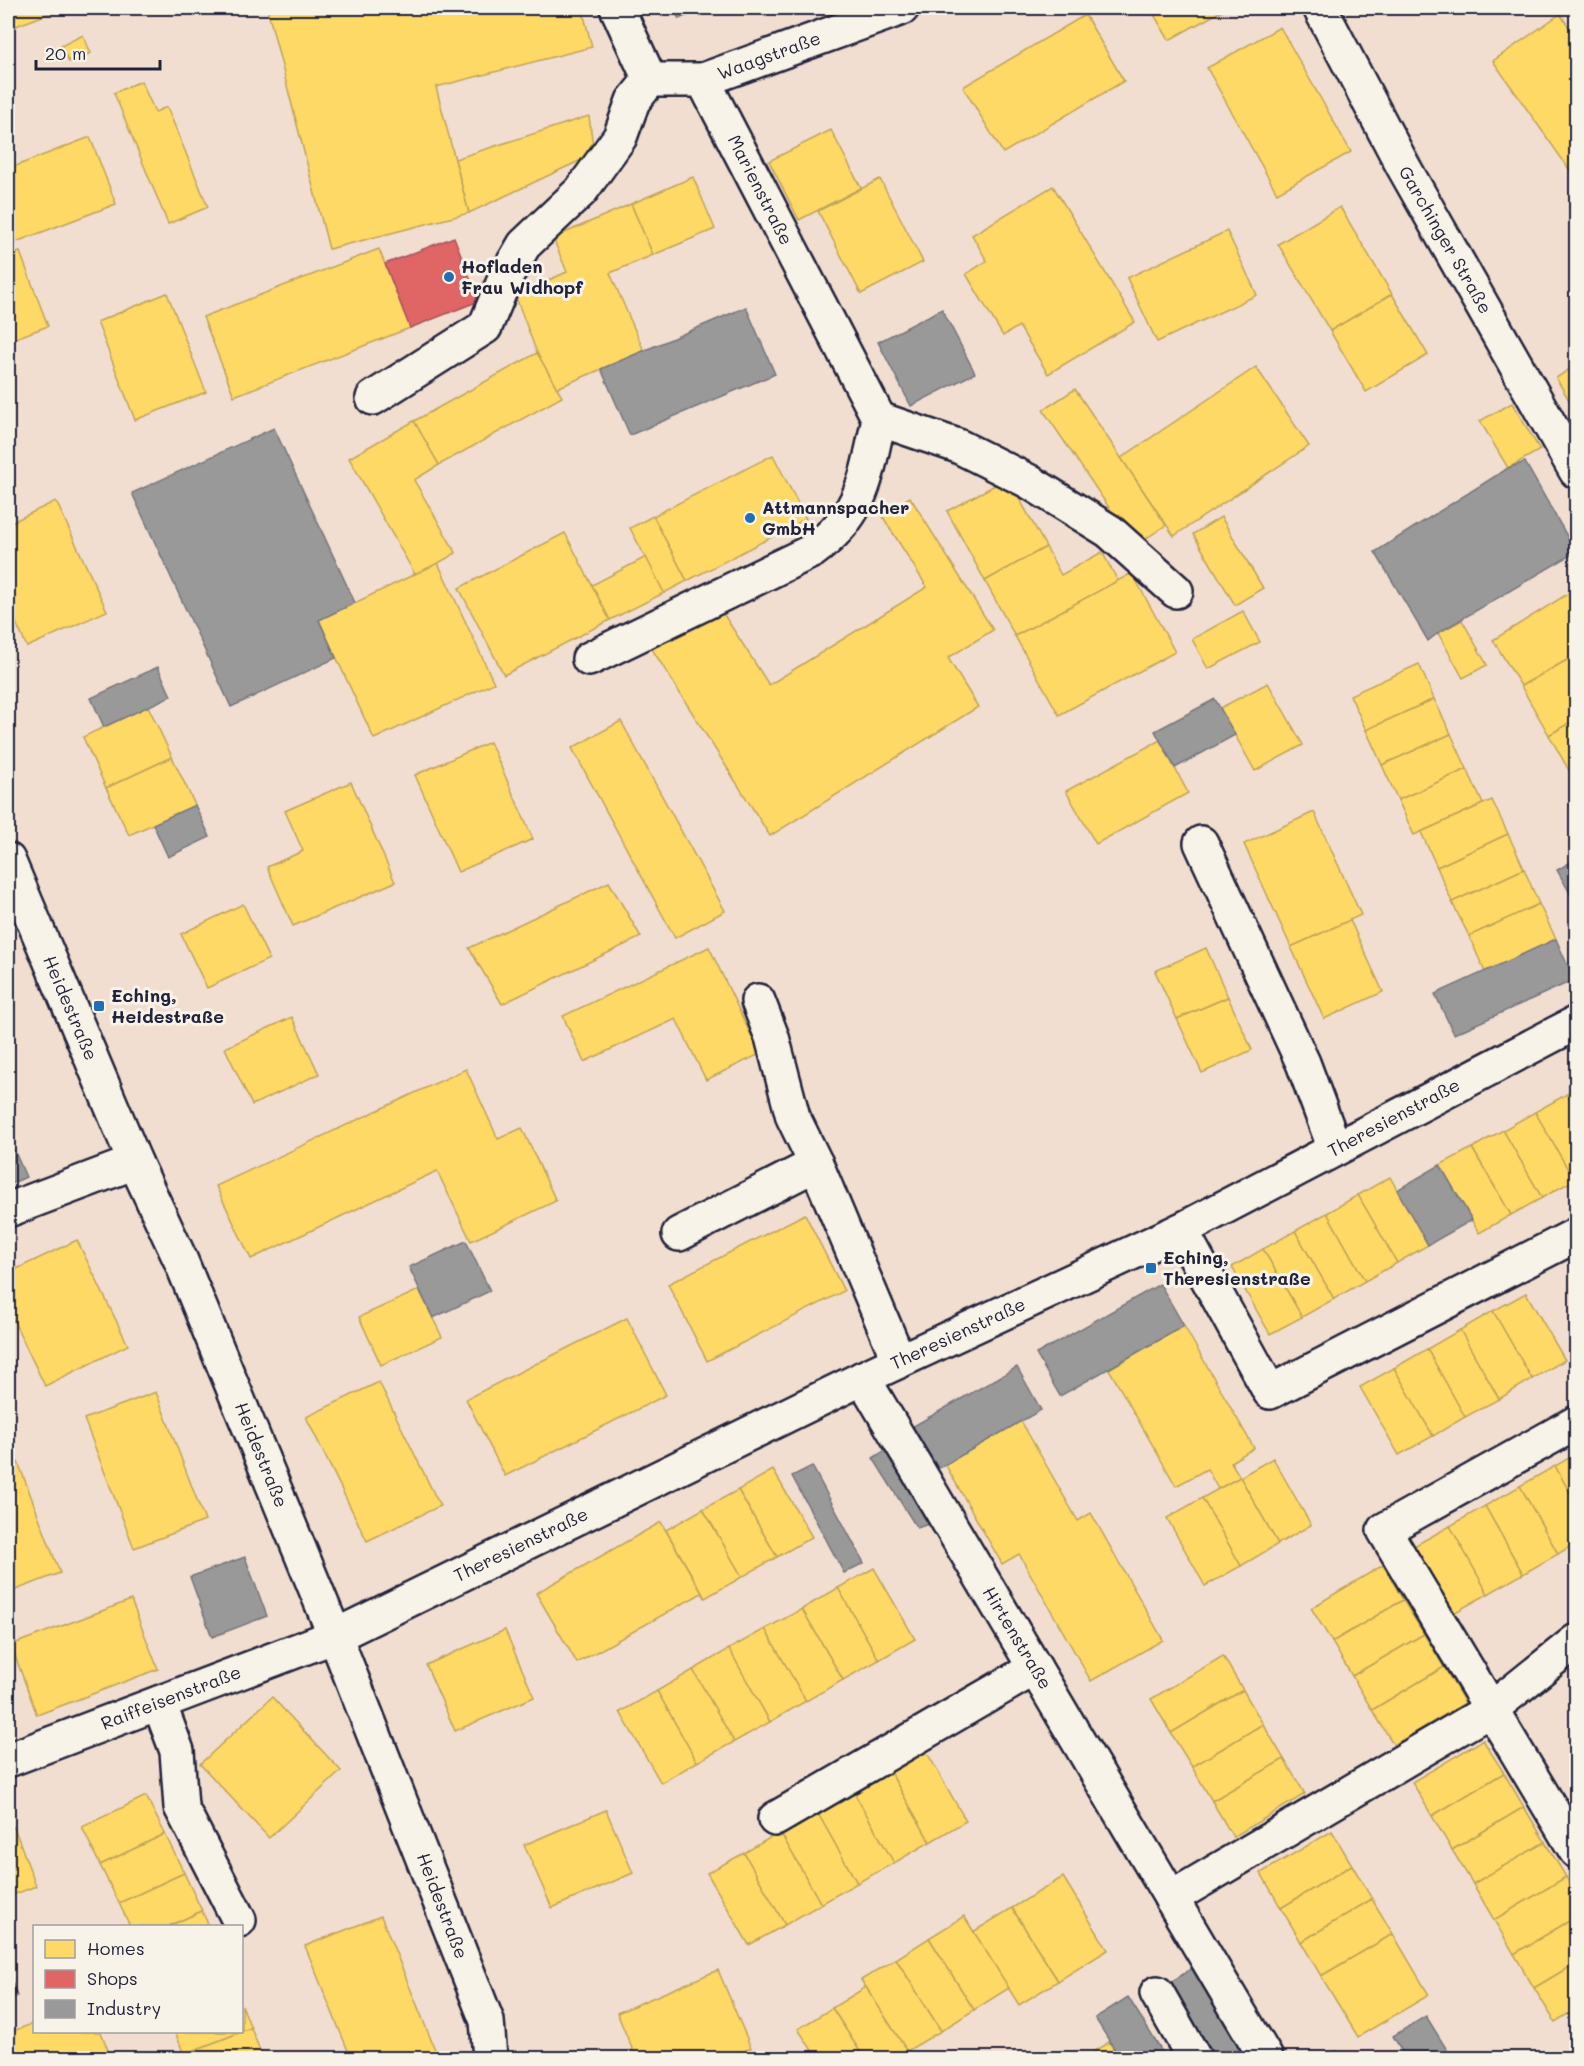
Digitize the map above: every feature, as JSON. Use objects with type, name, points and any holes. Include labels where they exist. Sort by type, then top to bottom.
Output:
[{"type":"street","points":[[617,8],[650,80]]},
{"type":"street","name":"Waagstraße","points":[[703,80],[902,8]]},
{"type":"street","name":"Garchinger Straße","points":[[1320,8],[1403,166],[1576,471]]},
{"type":"street","points":[[650,80],[703,80]]},
{"type":"street","points":[[373,399],[485,327],[506,276],[524,245],[581,190],[620,137],[633,101],[650,80]]},
{"type":"street","name":"Marienstraße","points":[[703,80],[879,419]]},
{"type":"street","points":[[589,659],[812,551],[833,536],[855,507],[862,489],[879,419],[958,446],[1028,481],[1109,531],[1176,591]]},
{"type":"street","points":[[1201,843],[1303,1063],[1335,1149]]},
{"type":"street","name":"Heidestraße","points":[[8,860],[135,1162],[181,1261],[335,1636],[487,2021],[490,2058]]},
{"type":"street","points":[[758,1001],[772,1037],[793,1117],[816,1164],[899,1361]]},
{"type":"street","name":"Theresienstraße","points":[[335,1636],[863,1378],[1181,1230],[1576,1023]]},
{"type":"street","points":[[8,1210],[135,1162]]},
{"type":"street","points":[[679,1234],[816,1164]]},
{"type":"street","points":[[1181,1230],[1270,1392],[1576,1234]]},
{"type":"street","name":"Hirtenstraße","points":[[863,1378],[1266,2058]]},
{"type":"street","points":[[1576,1423],[1384,1530],[1576,1851]]},
{"type":"street","name":"Raiffeisenstraße","points":[[8,1760],[335,1636]]},
{"type":"street","points":[[1171,1898],[1490,1710],[1576,1641]]},
{"type":"street","points":[[775,1819],[1035,1668]]},
{"type":"street","points":[[159,1703],[177,1751],[181,1808],[239,1920]]},
{"type":"street","points":[[1157,1992],[1194,2058]]},
{"type":"building: Homes","points":[[8,8],[64,8],[8,29]]},
{"type":"building: Homes","points":[[267,8],[582,8],[592,47],[436,87],[469,213],[329,249]]},
{"type":"building: Homes","points":[[1150,8],[1227,8],[1169,40]]},
{"type":"building: Homes","points":[[1560,14],[1576,37],[1576,179],[1493,61]]},
{"type":"building: Homes","points":[[1085,15],[1124,81],[1003,153],[963,87]]},
{"type":"building: Homes","points":[[1280,27],[1351,152],[1277,193],[1207,68]]},
{"type":"building: Homes","points":[[83,35],[91,53],[69,62],[61,46]]},
{"type":"building: Homes","points":[[141,81],[155,112],[167,107],[208,207],[168,224],[114,93]]},
{"type":"building: Homes","points":[[589,116],[594,154],[469,213],[455,159]]},
{"type":"building: Homes","points":[[831,130],[861,188],[799,220],[769,161]]},
{"type":"building: Homes","points":[[90,137],[116,204],[16,242],[8,221],[8,169]]},
{"type":"building: Homes","points":[[693,177],[715,229],[653,255],[631,204]]},
{"type":"building: Homes","points":[[880,179],[923,262],[861,294],[818,211]]},
{"type":"building: Homes","points":[[1053,186],[1135,322],[1048,374],[1019,326],[1003,336],[966,274],[987,261],[972,235]]},
{"type":"building: Homes","points":[[631,204],[653,255],[610,273],[644,351],[557,388],[537,353],[515,295],[567,272],[553,238]]},
{"type":"building: Homes","points":[[1340,207],[1392,294],[1330,331],[1278,244]]},
{"type":"building: Homes","points":[[1227,231],[1257,295],[1157,342],[1127,278]]},
{"type":"building: Homes","points":[[379,249],[410,328],[234,396],[203,317]]},
{"type":"building: Homes","points":[[20,252],[48,326],[8,341],[8,256]]},
{"type":"building: Homes","points":[[167,293],[206,392],[135,420],[97,322]]},
{"type":"building: Homes","points":[[1392,294],[1428,355],[1366,392],[1330,331]]},
{"type":"building: Homes","points":[[537,353],[562,397],[439,465],[414,421]]},
{"type":"building: Homes","points":[[1576,365],[1576,412],[1556,378]]},
{"type":"building: Homes","points":[[1256,367],[1309,446],[1174,536],[1121,458]]},
{"type":"building: Homes","points":[[1075,389],[1166,525],[1135,546],[1043,410]]},
{"type":"building: Homes","points":[[1512,403],[1540,450],[1508,468],[1480,421]]},
{"type":"building: Homes","points":[[414,421],[439,465],[414,480],[456,553],[416,576],[349,458]]},
{"type":"building: Homes","points":[[773,455],[806,519],[687,581],[653,516]]},
{"type":"building: Homes","points":[[1008,478],[1046,547],[985,581],[947,511]]},
{"type":"building: Homes","points":[[910,497],[993,630],[948,658],[978,707],[770,836],[652,649],[719,607],[769,685],[927,587],[881,514]]},
{"type":"building: Homes","points":[[56,501],[107,611],[27,647],[8,605],[8,573],[13,570],[8,557],[8,524]]},
{"type":"building: Homes","points":[[653,516],[687,581],[664,593],[630,528]]},
{"type":"building: Homes","points":[[1221,517],[1263,588],[1235,605],[1193,534]]},
{"type":"building: Homes","points":[[565,533],[610,620],[504,675],[459,588]]},
{"type":"building: Homes","points":[[1046,547],[1061,575],[1102,552],[1118,581],[1015,636],[985,581]]},
{"type":"building: Homes","points":[[646,557],[664,593],[610,620],[592,585]]},
{"type":"building: Homes","points":[[438,563],[494,683],[374,739],[319,620]]},
{"type":"building: Homes","points":[[1132,573],[1175,652],[1059,715],[1015,636]]},
{"type":"building: Homes","points":[[1569,593],[1576,605],[1576,655],[1521,686],[1493,640]]},
{"type":"building: Homes","points":[[1243,611],[1260,642],[1208,669],[1192,639]]},
{"type":"building: Homes","points":[[1462,620],[1487,665],[1463,678],[1438,633]]},
{"type":"building: Homes","points":[[1576,655],[1576,719],[1549,735],[1521,686]]},
{"type":"building: Homes","points":[[1419,664],[1434,699],[1366,730],[1350,695]]},
{"type":"building: Homes","points":[[1268,683],[1303,745],[1255,771],[1220,708]]},
{"type":"building: Homes","points":[[1434,699],[1451,734],[1382,765],[1366,730]]},
{"type":"building: Homes","points":[[148,706],[172,757],[106,788],[83,737]]},
{"type":"building: Homes","points":[[1576,719],[1576,783],[1549,735]]},
{"type":"building: Homes","points":[[621,721],[725,911],[675,938],[572,748]]},
{"type":"building: Homes","points":[[1451,734],[1467,769],[1398,800],[1382,765]]},
{"type":"building: Homes","points":[[1160,740],[1188,793],[1096,844],[1066,791]]},
{"type":"building: Homes","points":[[490,742],[533,839],[458,872],[415,775]]},
{"type":"building: Homes","points":[[172,757],[195,805],[129,835],[106,788]]},
{"type":"building: Homes","points":[[1467,769],[1483,804],[1414,835],[1398,800]]},
{"type":"building: Homes","points":[[351,782],[395,882],[293,926],[267,867],[303,851],[285,811]]},
{"type":"building: Homes","points":[[1492,800],[1508,834],[1437,867],[1421,832]]},
{"type":"building: Homes","points":[[1314,812],[1361,915],[1291,947],[1244,844]]},
{"type":"building: Homes","points":[[1508,834],[1524,869],[1452,902],[1437,867]]},
{"type":"building: Homes","points":[[1524,869],[1539,904],[1469,936],[1452,902]]},
{"type":"building: Homes","points":[[609,882],[641,937],[502,1004],[469,948]]},
{"type":"building: Homes","points":[[243,904],[269,959],[207,988],[181,934]]},
{"type":"building: Homes","points":[[1539,904],[1556,939],[1485,972],[1469,936]]},
{"type":"building: Homes","points":[[1350,920],[1383,992],[1324,1019],[1291,947]]},
{"type":"building: Homes","points":[[709,947],[760,1054],[706,1080],[676,1019],[584,1062],[563,1016]]},
{"type":"building: Homes","points":[[1206,948],[1228,997],[1177,1019],[1155,971]]},
{"type":"building: Homes","points":[[1228,997],[1252,1050],[1202,1073],[1177,1019]]},
{"type":"building: Homes","points":[[292,1017],[319,1074],[252,1105],[225,1048]]},
{"type":"building: Homes","points":[[466,1069],[498,1139],[522,1128],[556,1201],[471,1241],[437,1171],[251,1259],[216,1186]]},
{"type":"building: Homes","points":[[1576,1088],[1576,1111],[1567,1094]]},
{"type":"building: Homes","points":[[1567,1094],[1576,1111],[1576,1178],[1574,1180],[1535,1112]]},
{"type":"building: Homes","points":[[1535,1112],[1574,1180],[1542,1198],[1503,1130]]},
{"type":"building: Homes","points":[[1503,1130],[1542,1198],[1511,1215],[1472,1148]]},
{"type":"building: Homes","points":[[1472,1148],[1511,1215],[1479,1233],[1440,1165]]},
{"type":"building: Homes","points":[[1390,1177],[1428,1245],[1397,1263],[1358,1195]]},
{"type":"building: Homes","points":[[1358,1195],[1397,1263],[1365,1281],[1327,1213]]},
{"type":"building: Homes","points":[[1327,1213],[1365,1281],[1334,1299],[1295,1231]]},
{"type":"building: Homes","points":[[805,1214],[844,1291],[707,1361],[668,1284]]},
{"type":"building: Homes","points":[[1295,1231],[1334,1299],[1302,1317],[1263,1249]]},
{"type":"building: Homes","points":[[77,1240],[128,1345],[45,1386],[8,1309],[8,1273]]},
{"type":"building: Homes","points":[[1263,1249],[1302,1317],[1270,1334],[1232,1267]]},
{"type":"building: Homes","points":[[419,1290],[442,1337],[381,1365],[359,1317]]},
{"type":"building: Homes","points":[[1526,1293],[1565,1360],[1532,1379],[1493,1311]]},
{"type":"building: Homes","points":[[1493,1311],[1532,1379],[1499,1399],[1460,1330]]},
{"type":"building: Homes","points":[[627,1318],[666,1395],[505,1476],[466,1399]]},
{"type":"building: Homes","points":[[1184,1326],[1254,1448],[1231,1462],[1240,1477],[1218,1489],[1207,1469],[1176,1486],[1109,1369]]},
{"type":"building: Homes","points":[[1460,1330],[1499,1399],[1465,1417],[1427,1349]]},
{"type":"building: Homes","points":[[1427,1349],[1465,1417],[1433,1436],[1394,1368]]},
{"type":"building: Homes","points":[[1394,1368],[1433,1436],[1399,1455],[1360,1387]]},
{"type":"building: Homes","points":[[379,1382],[440,1506],[367,1541],[306,1417]]},
{"type":"building: Homes","points":[[156,1392],[205,1521],[134,1548],[84,1419]]},
{"type":"building: Homes","points":[[1021,1421],[1078,1521],[1091,1513],[1163,1640],[1091,1681],[1019,1554],[1002,1564],[945,1464]]},
{"type":"building: Homes","points":[[1576,1454],[1576,1504],[1555,1466]]},
{"type":"building: Homes","points":[[1273,1458],[1311,1525],[1278,1544],[1240,1477]]},
{"type":"building: Homes","points":[[18,1462],[60,1573],[8,1593],[8,1466]]},
{"type":"building: Homes","points":[[1555,1466],[1576,1504],[1576,1543],[1558,1554],[1520,1486]]},
{"type":"building: Homes","points":[[773,1470],[812,1537],[777,1557],[738,1490]]},
{"type":"building: Homes","points":[[1240,1477],[1278,1544],[1241,1566],[1202,1498]]},
{"type":"building: Homes","points":[[1520,1486],[1558,1554],[1523,1574],[1485,1506]]},
{"type":"building: Homes","points":[[738,1490],[777,1557],[742,1577],[703,1509]]},
{"type":"building: Homes","points":[[1202,1498],[1241,1566],[1205,1586],[1167,1518]]},
{"type":"building: Homes","points":[[1485,1506],[1523,1574],[1488,1594],[1450,1526]]},
{"type":"building: Homes","points":[[703,1509],[742,1577],[705,1598],[666,1530]]},
{"type":"building: Homes","points":[[661,1522],[702,1593],[577,1663],[536,1593]]},
{"type":"building: Homes","points":[[1450,1526],[1488,1594],[1452,1614],[1414,1546]]},
{"type":"building: Homes","points":[[1383,1565],[1403,1600],[1332,1642],[1311,1608]]},
{"type":"building: Homes","points":[[874,1568],[915,1639],[879,1660],[838,1588]]},
{"type":"building: Homes","points":[[838,1588],[879,1660],[843,1680],[802,1609]]},
{"type":"building: Homes","points":[[131,1600],[158,1669],[37,1715],[11,1645]]},
{"type":"building: Homes","points":[[1403,1600],[1424,1634],[1352,1676],[1332,1642]]},
{"type":"building: Homes","points":[[802,1609],[843,1680],[806,1701],[765,1629]]},
{"type":"building: Homes","points":[[765,1629],[806,1701],[770,1722],[729,1649]]},
{"type":"building: Homes","points":[[505,1630],[534,1697],[455,1731],[426,1665]]},
{"type":"building: Homes","points":[[1424,1634],[1444,1667],[1372,1710],[1352,1676]]},
{"type":"building: Homes","points":[[729,1649],[770,1722],[734,1742],[693,1670]]},
{"type":"building: Homes","points":[[1223,1656],[1243,1690],[1171,1733],[1151,1699]]},
{"type":"building: Homes","points":[[1444,1667],[1465,1703],[1394,1745],[1372,1710]]},
{"type":"building: Homes","points":[[693,1670],[734,1742],[697,1762],[657,1691]]},
{"type":"building: Homes","points":[[1243,1690],[1263,1724],[1192,1767],[1171,1733]]},
{"type":"building: Homes","points":[[657,1691],[697,1762],[661,1783],[620,1712]]},
{"type":"building: Homes","points":[[272,1697],[341,1771],[269,1838],[200,1764]]},
{"type":"building: Homes","points":[[1263,1724],[1284,1759],[1212,1801],[1192,1767]]},
{"type":"building: Homes","points":[[1483,1740],[1504,1773],[1432,1816],[1412,1782]]},
{"type":"building: Homes","points":[[925,1749],[966,1821],[930,1842],[889,1770]]},
{"type":"building: Homes","points":[[1284,1759],[1305,1794],[1233,1837],[1212,1801]]},
{"type":"building: Homes","points":[[889,1770],[930,1842],[894,1863],[853,1791]]},
{"type":"building: Homes","points":[[1504,1773],[1524,1807],[1452,1850],[1432,1816]]},
{"type":"building: Homes","points":[[853,1791],[894,1863],[857,1883],[817,1812]]},
{"type":"building: Homes","points":[[146,1796],[165,1834],[100,1865],[82,1827]]},
{"type":"building: Homes","points":[[1524,1807],[1545,1842],[1473,1884],[1452,1850]]},
{"type":"building: Homes","points":[[606,1810],[633,1873],[552,1908],[524,1845]]},
{"type":"building: Homes","points":[[817,1812],[857,1883],[821,1904],[780,1832]]},
{"type":"building: Homes","points":[[14,1827],[36,1886],[8,1897],[8,1829]]},
{"type":"building: Homes","points":[[1332,1831],[1352,1865],[1281,1908],[1261,1873]]},
{"type":"building: Homes","points":[[780,1832],[821,1904],[785,1925],[744,1853]]},
{"type":"building: Homes","points":[[165,1834],[184,1873],[119,1903],[100,1865]]},
{"type":"building: Homes","points":[[1545,1842],[1566,1877],[1494,1920],[1473,1884]]},
{"type":"building: Homes","points":[[744,1853],[785,1925],[749,1945],[707,1873]]},
{"type":"building: Homes","points":[[1352,1865],[1372,1899],[1301,1942],[1281,1908]]},
{"type":"building: Homes","points":[[184,1873],[202,1911],[171,1925],[130,1925],[119,1903]]},
{"type":"building: Homes","points":[[1063,1877],[1108,1950],[1058,1981],[1012,1908]]},
{"type":"building: Homes","points":[[1566,1877],[1576,1896],[1576,1917],[1514,1954],[1494,1920]]},
{"type":"building: Homes","points":[[1372,1899],[1393,1934],[1321,1976],[1301,1942]]},
{"type":"building: Homes","points":[[1012,1908],[1058,1981],[1019,2005],[973,1932]]},
{"type":"building: Homes","points":[[202,1911],[209,1925],[171,1925]]},
{"type":"building: Homes","points":[[381,1916],[438,2057],[351,2058],[305,1946]]},
{"type":"building: Homes","points":[[964,1916],[1009,1988],[974,2010],[929,1938]]},
{"type":"building: Homes","points":[[1576,1917],[1576,1963],[1534,1988],[1514,1954]]},
{"type":"building: Homes","points":[[1393,1934],[1429,1995],[1358,2037],[1321,1976]]},
{"type":"building: Homes","points":[[929,1938],[974,2010],[941,2031],[896,1959]]},
{"type":"building: Homes","points":[[896,1959],[941,2031],[907,2051],[861,1980]]},
{"type":"building: Homes","points":[[1576,1963],[1576,2009],[1555,2022],[1534,1988]]},
{"type":"building: Homes","points":[[718,1970],[751,2048],[727,2058],[636,2058],[617,2013]]},
{"type":"building: Homes","points":[[866,1987],[911,2058],[864,2058],[832,2008]]},
{"type":"building: Homes","points":[[243,2008],[251,2028],[243,2031]]},
{"type":"building: Homes","points":[[832,2008],[864,2058],[817,2058],[798,2029]]},
{"type":"building: Homes","points":[[33,2023],[33,2033],[101,2033],[111,2058],[16,2058],[8,2033]]},
{"type":"building: Homes","points":[[251,2028],[263,2058],[185,2058],[184,2054]]},
{"type":"building: Homes","points":[[175,2033],[238,2033],[184,2054]]},
{"type":"building: Homes","points":[[1109,2042],[1120,2058],[1083,2058]]},
{"type":"building: Shops","points":[[454,237],[479,301],[410,328],[385,264]]},
{"type":"building: Industry","points":[[673,8],[703,8],[679,19]]},
{"type":"building: Industry","points":[[746,307],[775,374],[630,435],[601,369]]},
{"type":"building: Industry","points":[[942,309],[975,373],[911,406],[878,342]]},
{"type":"building: Industry","points":[[274,428],[355,603],[319,620],[336,658],[231,707],[132,493]]},
{"type":"building: Industry","points":[[1525,462],[1576,552],[1428,641],[1375,552],[1508,468]]},
{"type":"building: Industry","points":[[158,667],[171,696],[104,727],[91,698]]},
{"type":"building: Industry","points":[[1215,699],[1235,735],[1175,768],[1155,731]]},
{"type":"building: Industry","points":[[195,805],[210,837],[168,857],[153,824]]},
{"type":"building: Industry","points":[[1576,859],[1576,901],[1575,902],[1557,870]]},
{"type":"building: Industry","points":[[1556,939],[1574,980],[1454,1034],[1435,994]]},
{"type":"building: Industry","points":[[12,1145],[26,1177],[8,1185],[8,1147]]},
{"type":"building: Industry","points":[[1440,1165],[1472,1220],[1428,1245],[1397,1190]]},
{"type":"building: Industry","points":[[466,1241],[490,1291],[433,1318],[409,1267]]},
{"type":"building: Industry","points":[[1160,1284],[1184,1326],[1060,1396],[1036,1354]]},
{"type":"building: Industry","points":[[1017,1367],[1041,1410],[934,1471],[910,1428]]},
{"type":"building: Industry","points":[[892,1446],[937,1521],[917,1528],[873,1458]]},
{"type":"building: Industry","points":[[812,1466],[864,1563],[844,1573],[792,1476]]},
{"type":"building: Industry","points":[[245,1557],[267,1616],[212,1637],[190,1577]]},
{"type":"building: Industry","points":[[1576,1793],[1576,1832],[1559,1803]]},
{"type":"building: Industry","points":[[1199,1964],[1258,2058],[1216,2058],[1169,1983]]},
{"type":"building: Industry","points":[[8,1970],[17,1996],[8,2000]]},
{"type":"building: Industry","points":[[1128,1997],[1166,2058],[1120,2058],[1095,2018]]},
{"type":"building: Industry","points":[[1426,2016],[1452,2058],[1406,2058],[1393,2036]]},
{"type":"building: Industry","points":[[1336,2051],[1341,2058],[1323,2058]]},
{"type":"place","name":"Hofladen Frau Widhopf","points":[[449,277]]},
{"type":"place","name":"Attmannspacher GmbH","points":[[750,518]]},
{"type":"place","name":"Eching, Heidestraße","points":[[99,1006]]},
{"type":"place","name":"Eching, Theresienstraße","points":[[1151,1268]]}]
